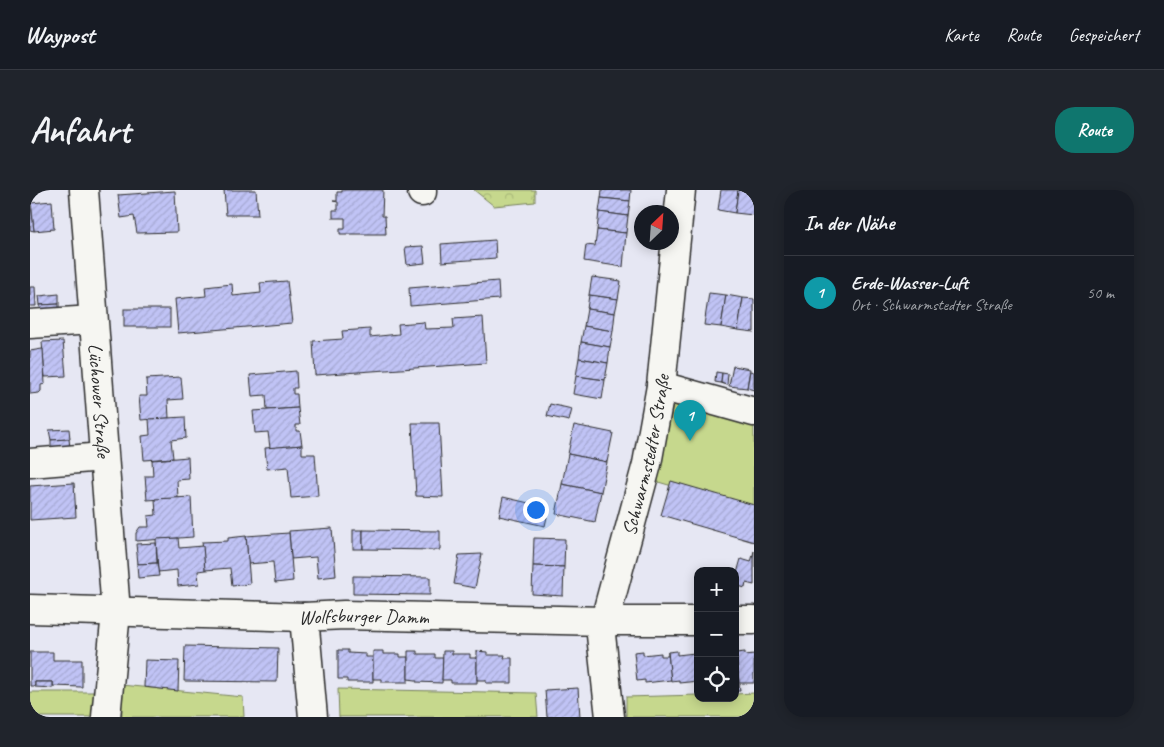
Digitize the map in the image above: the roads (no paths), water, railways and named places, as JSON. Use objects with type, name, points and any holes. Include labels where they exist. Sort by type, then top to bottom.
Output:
[{"type":"street","name":"Lüchower Straße","points":[[84,190],[116,612],[106,717]]},
{"type":"street","name":"Schwarmstedter Straße","points":[[610,717],[601,635],[647,464],[661,386],[681,190]]},
{"type":"street","points":[[30,324],[94,320]]},
{"type":"street","points":[[661,386],[754,412]]},
{"type":"street","points":[[30,463],[103,457]]},
{"type":"street","name":"Wolfsburger Damm","points":[[30,609],[304,617],[344,615],[605,621],[694,620]]},
{"type":"street","points":[[304,617],[314,717]]},
{"type":"street","points":[[739,620],[754,620]]},
{"type":"place","name":"Erde-Wasser-Luft","points":[[690,441]]}]
